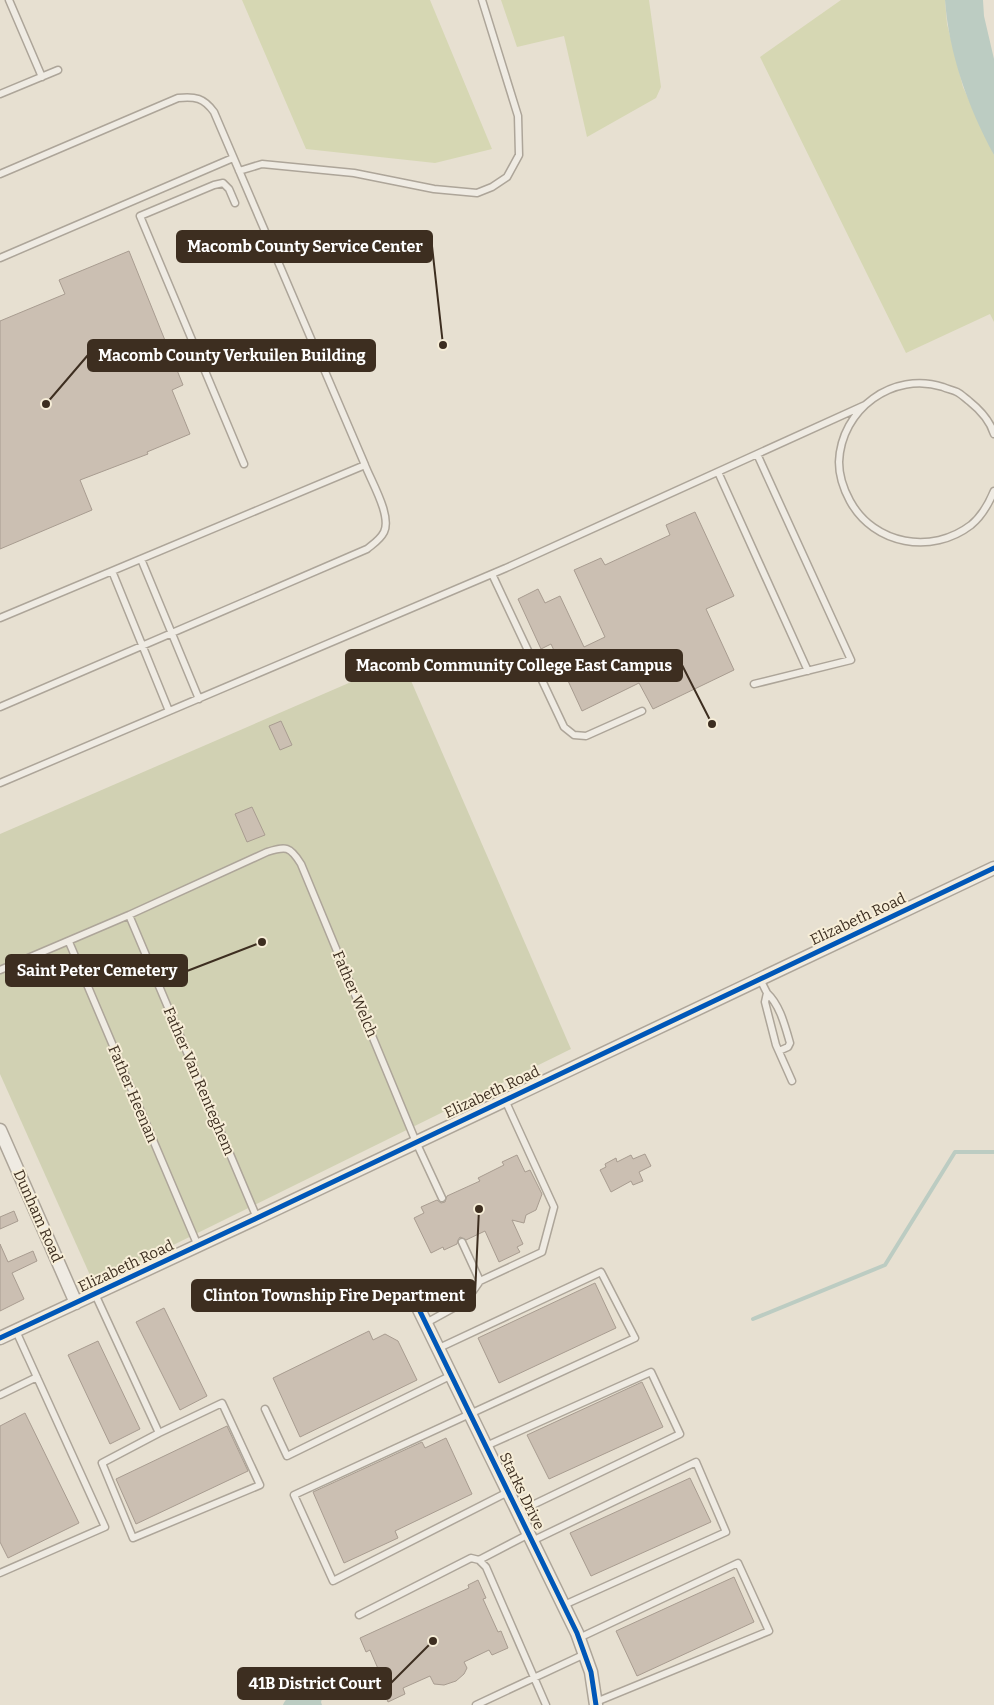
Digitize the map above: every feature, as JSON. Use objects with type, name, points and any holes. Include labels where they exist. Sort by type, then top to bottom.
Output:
[{"type":"street","name":"Elizabeth Road","points":[[0,1338],[994,868]]},
{"type":"street","name":"Dunham Road","points":[[0,1130],[76,1303]]},
{"type":"street","name":"Starks Drive","points":[[411,1293],[579,1638],[591,1672],[596,1703]]},
{"type":"lane","points":[[9,0],[42,77]]},
{"type":"lane","points":[[239,171],[262,164],[354,173],[434,189],[477,192],[492,188],[507,177],[519,155],[518,116],[482,0]]},
{"type":"lane","points":[[0,94],[58,70]]},
{"type":"lane","points":[[0,174],[178,98],[189,96],[200,98],[208,104],[214,112],[384,510],[385,530],[378,541],[367,549],[0,707]]},
{"type":"lane","points":[[0,258],[233,158]]},
{"type":"lane","points":[[235,203],[229,189],[223,183],[140,216],[244,464]]},
{"type":"lane","points":[[994,434],[978,408],[956,392],[930,383],[903,384],[878,394],[858,412],[844,435],[839,462],[844,489],[857,513],[876,530],[899,541],[925,543],[950,538],[972,524],[988,505],[994,490]]},
{"type":"lane","points":[[0,783],[492,574],[865,406]]},
{"type":"lane","points":[[754,684],[851,660],[757,454]]},
{"type":"lane","points":[[0,618],[365,465]]},
{"type":"lane","points":[[718,472],[808,671]]},
{"type":"lane","points":[[141,559],[199,699]]},
{"type":"lane","points":[[112,571],[169,712]]},
{"type":"lane","points":[[492,574],[564,727],[574,735],[586,736],[642,711]]},
{"type":"lane","name":"Father Welch","points":[[130,915],[267,852],[290,848],[301,864],[416,1142],[442,1198]]},
{"type":"lane","points":[[0,970],[130,915]]},
{"type":"lane","name":"Father Van Renteghem","points":[[130,915],[257,1218]]},
{"type":"lane","name":"Father Heenan","points":[[69,942],[198,1246]]},
{"type":"lane","points":[[760,979],[767,992],[773,998],[790,1043],[778,1051]]},
{"type":"lane","points":[[767,992],[765,1002],[778,1051],[792,1081]]},
{"type":"lane","points":[[426,1323],[466,1301],[480,1281],[542,1252],[554,1207],[505,1100]]},
{"type":"lane","points":[[462,1242],[480,1281]]},
{"type":"lane","points":[[439,1348],[601,1272],[634,1338],[294,1495],[333,1581],[508,1492]]},
{"type":"lane","points":[[95,1294],[159,1434]]},
{"type":"lane","points":[[0,1573],[105,1527],[16,1331]]},
{"type":"lane","points":[[486,1446],[651,1372],[680,1434],[518,1512]]},
{"type":"lane","points":[[265,1409],[287,1456],[452,1375]]},
{"type":"lane","points":[[0,1394],[37,1377]]},
{"type":"lane","points":[[222,1402],[260,1485],[133,1538],[102,1463],[159,1434],[222,1402]]},
{"type":"lane","points":[[479,1560],[696,1462],[726,1532],[564,1605]]},
{"type":"lane","points":[[359,1615],[471,1558],[479,1560],[486,1567],[546,1705]]},
{"type":"lane","points":[[579,1638],[738,1563],[769,1631],[596,1703]]},
{"type":"lane","points":[[476,1705],[585,1654]]},
{"type":"green space","points":[[242,0],[430,0],[492,149],[435,163],[306,149]]},
{"type":"green space","points":[[501,0],[649,0],[661,87],[656,98],[587,137],[564,36],[517,47]]},
{"type":"green space","points":[[841,0],[945,0],[947,24],[963,87],[994,155],[994,322],[990,314],[906,353],[760,57]]},
{"type":"green space","points":[[402,660],[571,1049],[94,1284],[0,1074],[0,834]]},
{"type":"shaded area","points":[[945,0],[983,0],[984,16],[994,59],[994,155],[976,118],[961,80],[947,20]]},
{"type":"shaded area","points":[[316,1688],[323,1691],[322,1705],[283,1705],[292,1695]]},
{"type":"building","points":[[129,251],[183,385],[172,390],[190,434],[147,452],[148,454],[80,480],[92,510],[0,549],[0,321],[65,294],[59,280]]},
{"type":"building","points":[[695,512],[734,596],[706,609],[734,670],[653,709],[639,683],[582,711],[551,644],[541,649],[518,599],[538,589],[545,603],[560,596],[584,647],[605,637],[574,570],[601,558],[605,565],[670,535],[666,525]]},
{"type":"building","points":[[281,721],[292,745],[280,750],[269,726]]},
{"type":"building","points":[[252,807],[265,835],[247,842],[235,814]]},
{"type":"building","points":[[645,1154],[651,1166],[639,1172],[643,1181],[633,1185],[631,1181],[611,1192],[600,1170],[606,1167],[605,1164],[616,1158],[617,1162],[631,1155],[633,1159]]},
{"type":"building","points":[[517,1155],[525,1172],[530,1170],[542,1194],[536,1210],[526,1215],[524,1223],[512,1220],[523,1244],[517,1247],[520,1252],[499,1262],[485,1231],[466,1240],[460,1237],[457,1244],[444,1250],[443,1247],[431,1253],[414,1218],[424,1213],[421,1207],[437,1200],[441,1203],[445,1202],[447,1196],[480,1181],[478,1178],[504,1165],[502,1162]]},
{"type":"building","points":[[14,1211],[18,1221],[0,1229],[0,1217]]},
{"type":"building","points":[[0,1244],[8,1262],[33,1251],[37,1261],[12,1273],[24,1299],[0,1311]]},
{"type":"building","points":[[595,1283],[616,1328],[499,1383],[478,1338]]},
{"type":"building","points":[[164,1308],[207,1396],[180,1410],[136,1322]]},
{"type":"building","points":[[369,1331],[373,1340],[385,1334],[398,1341],[417,1380],[300,1437],[273,1378]]},
{"type":"building","points":[[98,1341],[140,1429],[110,1444],[68,1355]]},
{"type":"building","points":[[642,1382],[663,1427],[549,1479],[527,1435]]},
{"type":"building","points":[[25,1413],[79,1523],[8,1558],[0,1542],[0,1426]]},
{"type":"building","points":[[227,1426],[248,1471],[136,1524],[116,1479]]},
{"type":"building","points":[[446,1438],[472,1494],[395,1531],[398,1538],[344,1563],[313,1492],[422,1442],[425,1448]]},
{"type":"building","points":[[690,1478],[711,1522],[591,1576],[570,1533]]},
{"type":"building","points":[[734,1577],[754,1622],[637,1676],[616,1631]]},
{"type":"building","points":[[478,1580],[486,1598],[483,1599],[498,1632],[501,1631],[508,1648],[492,1655],[489,1650],[464,1662],[467,1668],[464,1674],[456,1681],[444,1685],[434,1684],[430,1676],[403,1688],[405,1694],[388,1702],[382,1687],[385,1685],[370,1650],[366,1652],[360,1638],[469,1588],[468,1585]]},
{"type":"waterway","points":[[753,1319],[885,1265],[955,1152],[994,1152]]},
{"type":"cycle path","points":[[0,1338],[994,868]]},
{"type":"cycle path","points":[[411,1293],[577,1633],[591,1672],[596,1705]]},
{"type":"place","name":"Macomb County Service Center","points":[[443,345]]},
{"type":"place","name":"Macomb County Verkuilen Building","points":[[46,404]]},
{"type":"place","name":"Macomb Community College East Campus","points":[[712,724]]},
{"type":"place","name":"Saint Peter Cemetery","points":[[262,942]]},
{"type":"place","name":"Clinton Township Fire Department","points":[[479,1209]]},
{"type":"place","name":"41B District Court","points":[[433,1641]]}]
